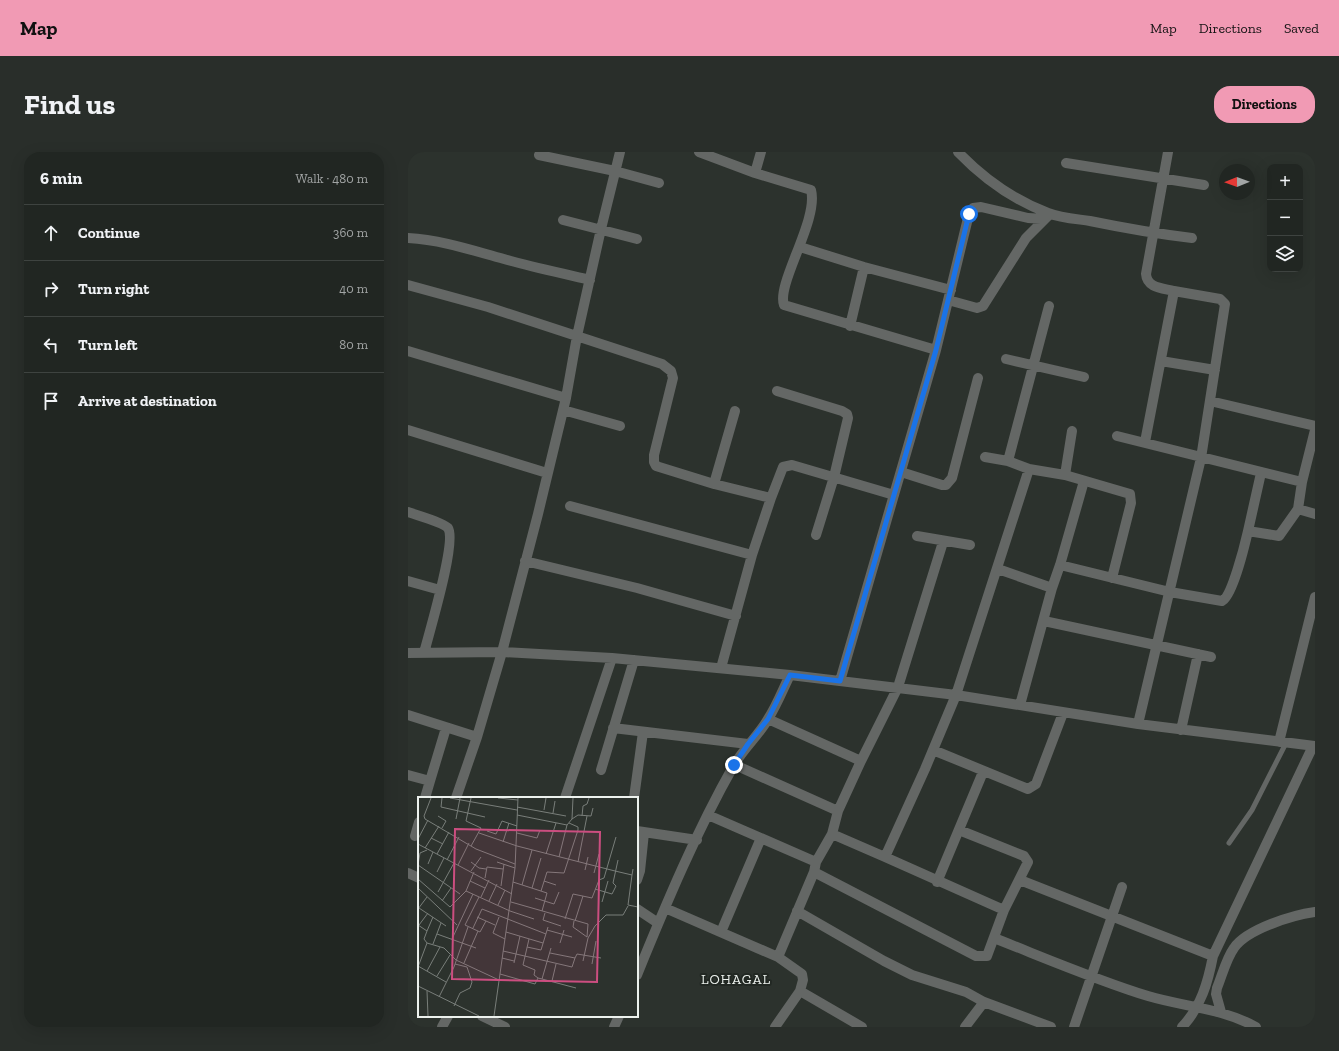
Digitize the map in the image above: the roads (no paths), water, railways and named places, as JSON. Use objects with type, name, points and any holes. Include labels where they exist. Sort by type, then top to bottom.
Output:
[{"type":"street","points":[[456,797],[477,737],[502,652],[566,398],[577,336],[620,152]]},
{"type":"street","points":[[699,152],[755,173],[811,190],[813,199],[800,247],[782,294],[784,305],[850,326],[936,350]]},
{"type":"street","points":[[755,173],[761,152]]},
{"type":"street","points":[[958,152],[974,169],[992,182],[1047,216]]},
{"type":"street","points":[[1138,724],[1201,458],[1225,304],[1220,299],[1152,286],[1146,280],[1168,152]]},
{"type":"street","points":[[539,155],[659,183]]},
{"type":"street","points":[[1066,163],[1204,185]]},
{"type":"street","points":[[840,681],[936,350],[969,214],[973,208],[981,207],[1028,218],[1047,216],[1192,238]]},
{"type":"street","points":[[948,300],[976,308],[983,306],[1026,238],[1047,216]]},
{"type":"street","points":[[563,220],[637,239]]},
{"type":"street","points":[[408,238],[440,241],[503,259],[590,280]]},
{"type":"street","points":[[800,247],[864,267],[951,290]]},
{"type":"street","points":[[850,326],[864,267]]},
{"type":"street","points":[[408,285],[488,307],[662,364],[671,371],[673,378],[654,455],[654,462],[661,469],[771,498]]},
{"type":"street","points":[[1145,442],[1174,291]]},
{"type":"street","points":[[1008,461],[1049,306]]},
{"type":"street","points":[[408,351],[566,398]]},
{"type":"street","points":[[1006,359],[1084,377]]},
{"type":"street","points":[[1161,361],[1215,370]]},
{"type":"street","points":[[901,472],[942,485],[949,483],[952,478],[978,378]]},
{"type":"street","points":[[777,391],[846,414],[848,423],[834,478],[816,535]]},
{"type":"street","points":[[1210,401],[1315,426]]},
{"type":"street","points":[[563,410],[620,426]]},
{"type":"street","points":[[714,484],[735,411]]},
{"type":"street","points":[[408,430],[547,472]]},
{"type":"street","points":[[1248,531],[1279,536],[1298,509],[1302,482],[1315,430]]},
{"type":"street","points":[[1065,475],[1072,431]]},
{"type":"street","points":[[1117,436],[1302,482]]},
{"type":"street","points":[[985,457],[1008,461],[1029,469],[1065,475],[1084,482],[1126,492],[1131,497],[1112,578]]},
{"type":"street","points":[[721,668],[752,556],[783,467],[792,465],[894,495]]},
{"type":"street","points":[[885,857],[956,695],[998,569],[1029,469]]},
{"type":"street","points":[[1060,565],[1170,592],[1218,601],[1225,600],[1244,548],[1262,473]]},
{"type":"street","points":[[1020,705],[1052,588],[1084,482]]},
{"type":"street","points":[[570,506],[752,556]]},
{"type":"street","points":[[1298,509],[1315,514]]},
{"type":"street","points":[[408,512],[446,526],[450,533],[447,560],[424,653]]},
{"type":"street","points":[[917,536],[970,546]]},
{"type":"street","points":[[778,957],[815,867],[832,834],[838,811],[898,687],[943,542]]},
{"type":"street","points":[[525,561],[637,588],[736,616]]},
{"type":"street","points":[[998,569],[1052,588]]},
{"type":"street","points":[[408,582],[440,590]]},
{"type":"street","points":[[1283,743],[1315,597]]},
{"type":"street","points":[[1044,621],[1157,644],[1211,657]]},
{"type":"street","points":[[408,653],[502,652],[612,658],[790,675],[898,687],[1138,724],[1314,746],[1213,956],[1208,981],[1197,1008],[1182,1027]]},
{"type":"street","points":[[1181,730],[1198,654]]},
{"type":"street","points":[[565,797],[612,658]]},
{"type":"street","points":[[601,770],[634,660]]},
{"type":"street","points":[[638,973],[658,923],[708,815],[734,765],[748,744],[768,719],[790,675]]},
{"type":"street","points":[[933,750],[1024,789],[1032,787],[1036,784],[1063,712]]},
{"type":"street","points":[[408,715],[477,737]]},
{"type":"street","points":[[768,719],[861,761]]},
{"type":"street","points":[[425,797],[446,728]]},
{"type":"street","points":[[613,728],[748,744]]},
{"type":"street","points":[[634,797],[642,732]]},
{"type":"street","points":[[734,765],[838,811]]},
{"type":"street","points":[[938,882],[984,772]]},
{"type":"street","points":[[408,775],[430,781]]},
{"type":"street","points":[[708,815],[762,838],[976,956],[987,956],[1004,910],[1028,865],[1027,859],[1024,856],[959,830]]},
{"type":"street","points":[[415,836],[418,826]]},
{"type":"street","points":[[638,877],[640,871],[641,832],[696,840]]},
{"type":"street","points":[[832,834],[1004,910]]},
{"type":"street","points":[[721,932],[762,838]]},
{"type":"street","points":[[408,873],[418,878]]},
{"type":"street","points":[[1020,880],[1213,956]]},
{"type":"street","points":[[1074,1027],[1122,887]]},
{"type":"street","points":[[665,908],[778,957],[802,974],[803,980],[800,991],[775,1027]]},
{"type":"street","points":[[638,910],[658,923]]},
{"type":"street","points":[[797,911],[905,971],[966,992],[984,1002],[1051,1027]]},
{"type":"street","points":[[1221,1012],[1216,994],[1217,988],[1233,949],[1240,941],[1264,927],[1287,918],[1315,912]]},
{"type":"street","points":[[994,938],[1092,976],[1149,996],[1197,1008],[1221,1012],[1241,1019],[1256,1027]]},
{"type":"street","points":[[800,991],[862,1027]]},
{"type":"street","points":[[965,1027],[984,1002]]},
{"type":"street","points":[[442,1027],[447,1017]]},
{"type":"street","points":[[484,1017],[505,1027]]},
{"type":"street","points":[[614,1027],[619,1017]]},
{"type":"lane","points":[[1229,843],[1252,810],[1283,743]]},
{"type":"district","name":"LOHAGAL","points":[[736,979]]}]
